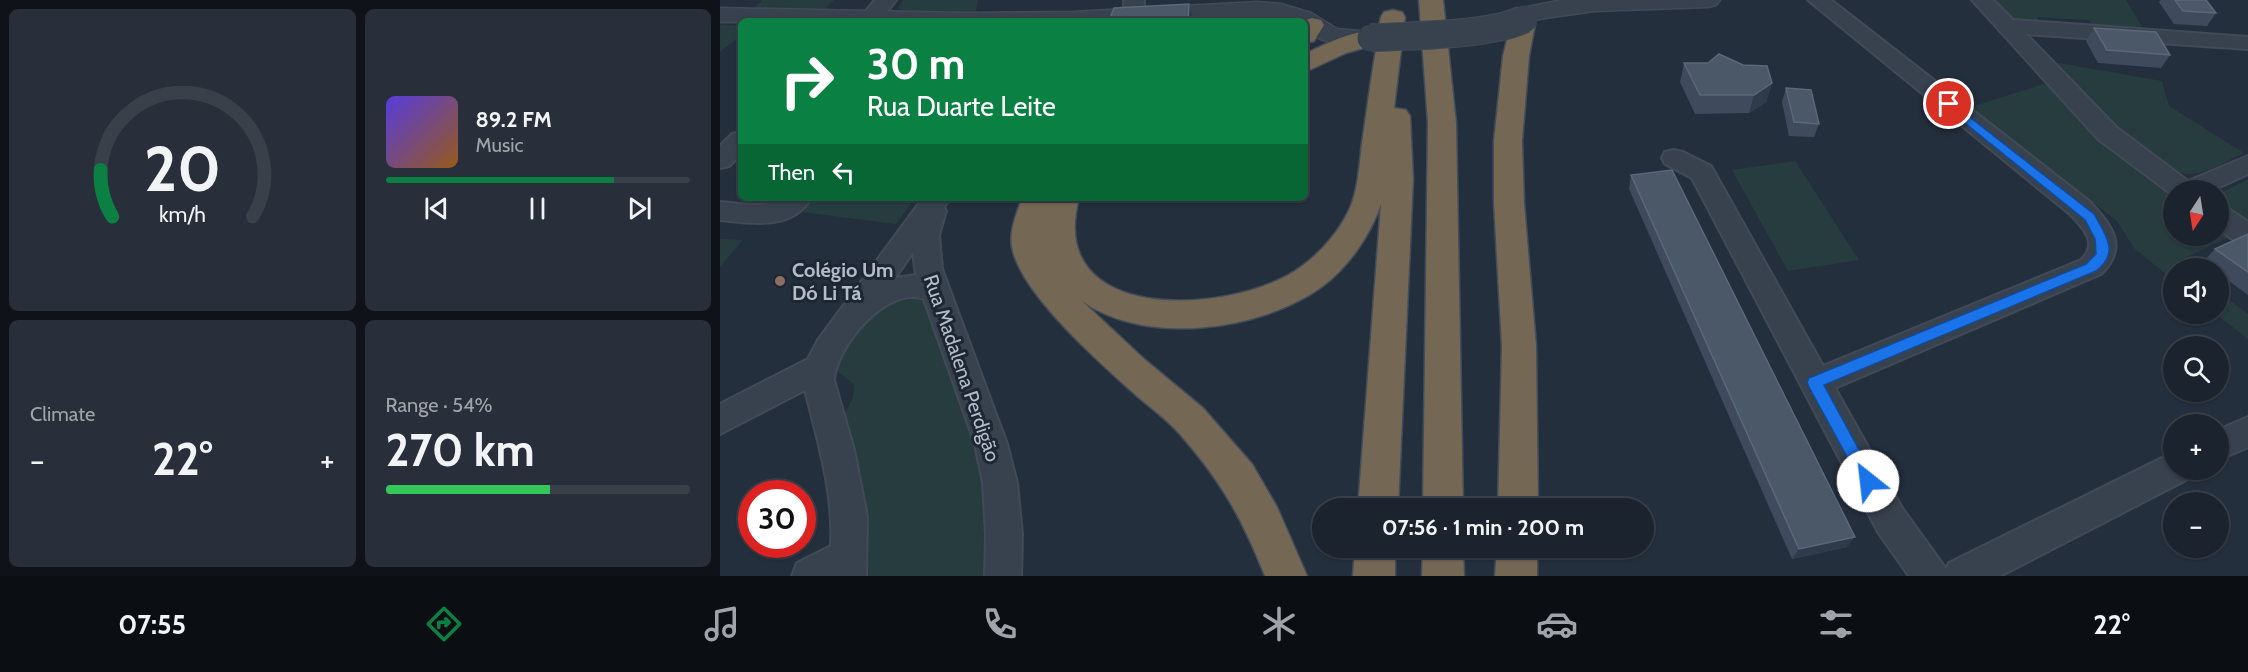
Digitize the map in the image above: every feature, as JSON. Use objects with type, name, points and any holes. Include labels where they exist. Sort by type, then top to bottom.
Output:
[{"type":"highway","points":[[1431,0],[1442,123],[1443,498]]},
{"type":"highway","points":[[1518,498],[1518,346],[1509,203],[1508,141],[1516,56],[1530,11]]},
{"type":"highway","points":[[1308,62],[1337,48],[1385,18]]},
{"type":"highway","points":[[1063,201],[1057,218],[1057,238],[1064,262],[1084,284],[1115,303],[1158,313],[1202,314],[1246,307],[1307,280],[1331,261],[1360,221],[1370,192],[1385,18]]},
{"type":"highway","points":[[1379,498],[1398,179],[1385,18]]},
{"type":"highway","points":[[1036,201],[1028,226],[1028,247],[1041,279],[1131,369],[1190,419],[1238,477],[1263,520],[1286,576]]},
{"type":"highway","points":[[1374,576],[1375,558]]},
{"type":"highway","points":[[1443,558],[1443,576]]},
{"type":"highway","points":[[1516,576],[1517,558]]},
{"type":"street","points":[[1195,13],[1271,0]]},
{"type":"street","points":[[1310,20],[1322,32],[1337,37],[1385,18],[1490,29],[1510,26],[1530,11],[1554,5],[1708,0]]},
{"type":"street","points":[[1815,382],[2091,267],[2100,261],[2103,246],[2097,227],[2080,208],[1818,0]]},
{"type":"street","points":[[1982,0],[2107,133],[2170,180]]},
{"type":"street","points":[[1087,18],[1134,8],[1195,13],[1269,9],[1304,18]]},
{"type":"street","points":[[720,15],[876,13],[938,18]]},
{"type":"street","points":[[2006,26],[2248,43]]},
{"type":"street","points":[[720,160],[738,143]]},
{"type":"street","points":[[1674,158],[1702,172],[1890,520],[1931,576]]},
{"type":"street","points":[[2213,180],[2248,164]]},
{"type":"street","points":[[720,211],[773,215],[786,210],[795,201]]},
{"type":"street","name":"Rua Madalena Perdigão","points":[[819,368],[843,328],[936,201]]},
{"type":"street","name":"Rua Madalena Perdigão","points":[[937,201],[925,235],[928,270],[991,444],[1000,483],[1004,534],[1003,576]]},
{"type":"street","points":[[2229,223],[2248,236]]},
{"type":"street","points":[[843,328],[862,308],[879,295],[895,288],[913,285],[928,287],[938,293]]},
{"type":"street","points":[[720,420],[819,368]]},
{"type":"street","points":[[810,576],[849,566],[850,516],[837,450],[818,380],[819,368]]},
{"type":"street","points":[[2229,440],[2248,431]]},
{"type":"street","points":[[1962,576],[2163,475]]},
{"type":"green space","points":[[762,0],[834,0],[825,9],[754,8]]},
{"type":"green space","points":[[903,0],[978,0],[976,12],[906,11],[898,8]]},
{"type":"green space","points":[[1989,0],[2126,0],[2145,32],[2094,29],[2089,20],[2037,17],[2040,25],[2013,20]]},
{"type":"green space","points":[[720,26],[738,26],[738,37],[720,52]]},
{"type":"green space","points":[[2053,62],[2162,81],[2169,106],[2244,153],[2203,172],[2189,174],[2174,170],[2156,160],[2117,128]]},
{"type":"green space","points":[[2047,83],[2107,142],[2163,187],[2163,246],[2210,246],[2184,258],[2163,258],[2163,272],[2134,248],[2117,221],[1971,107]]},
{"type":"green space","points":[[1795,161],[1859,260],[1788,271],[1732,170]]},
{"type":"green space","points":[[2248,179],[2248,225],[2229,211],[2229,189]]},
{"type":"green space","points":[[812,201],[913,201],[896,224],[802,212]]},
{"type":"green space","points":[[720,239],[743,240],[720,267]]},
{"type":"green space","points":[[917,298],[925,301],[986,475],[990,576],[864,576],[842,420],[853,397],[854,384],[838,372],[840,358],[854,333],[864,322],[889,305]]},
{"type":"green space","points":[[2229,300],[2248,314],[2248,339],[2229,324]]},
{"type":"building","points":[[2175,0],[2206,0],[2216,13],[2183,11]]},
{"type":"building","points":[[1189,4],[1188,18],[1110,18],[1114,8]]},
{"type":"building","points":[[2094,28],[2156,32],[2170,55],[2107,50]]},
{"type":"building","points":[[1719,54],[1743,65],[1767,66],[1772,83],[1754,95],[1700,95],[1684,63],[1708,63]]},
{"type":"building","points":[[1786,88],[1811,90],[1819,124],[1794,122]]},
{"type":"building","points":[[1672,170],[1855,537],[1799,549],[1631,175]]},
{"type":"building","points":[[2248,234],[2248,272],[2215,249],[2229,246],[2229,243]]},
{"type":"place","name":"Colégio Um Dó Li Tá","points":[[780,281]]},
{"type":"route","points":[[1868,481],[1815,382],[2091,267],[2100,261],[2103,254],[2102,238],[2097,227],[2080,208],[1949,104]]}]
